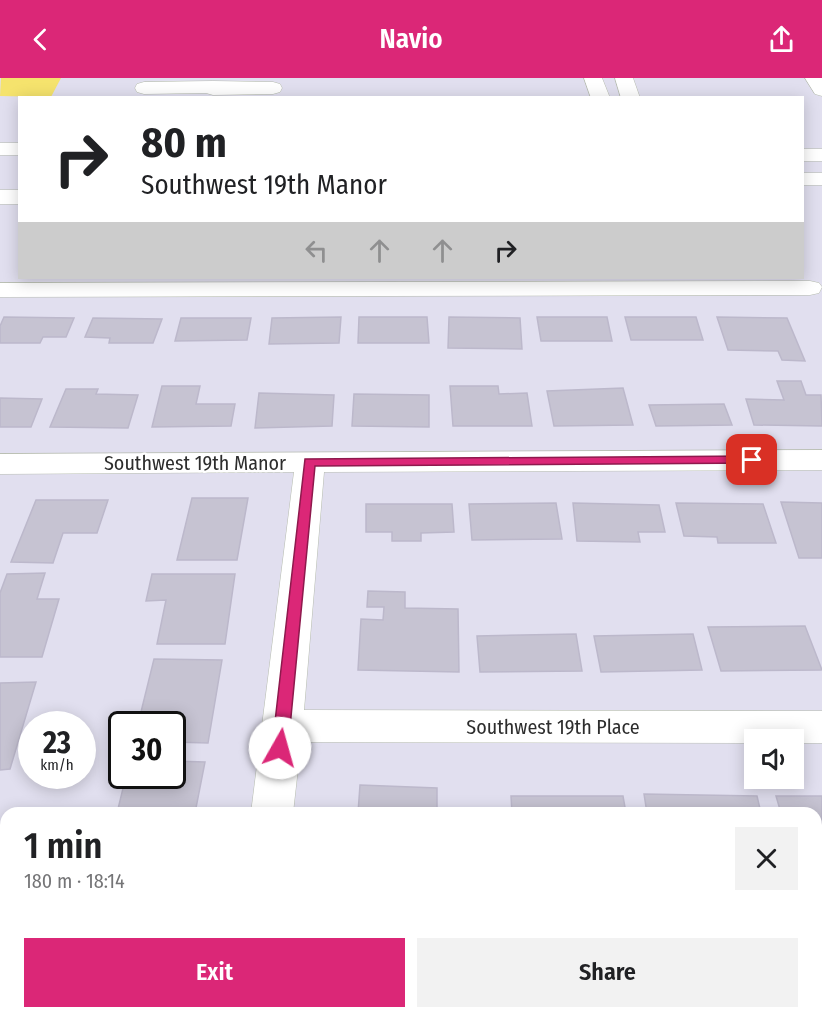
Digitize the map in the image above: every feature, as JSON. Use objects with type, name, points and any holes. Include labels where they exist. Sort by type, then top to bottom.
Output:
[{"type":"street","points":[[594,78],[600,96]]},
{"type":"street","points":[[624,78],[631,96]]},
{"type":"street","points":[[814,78],[822,90]]},
{"type":"street","points":[[144,88],[273,88]]},
{"type":"street","points":[[0,149],[18,149]]},
{"type":"street","points":[[804,155],[822,155]]},
{"type":"street","points":[[804,178],[822,178]]},
{"type":"street","points":[[0,179],[18,179]]},
{"type":"street","points":[[804,196],[822,196]]},
{"type":"street","points":[[0,197],[18,197]]},
{"type":"street","points":[[0,290],[806,282],[822,311]]},
{"type":"street","name":"Southwest 19th Manor","points":[[0,464],[822,460]]},
{"type":"street","points":[[273,807],[310,462]]},
{"type":"street","name":"Southwest 19th Place","points":[[283,726],[822,727]]},
{"type":"shaded area","points":[[1,78],[61,78],[52,96],[0,96]]},
{"type":"building","points":[[4,317],[74,318],[66,337],[43,337],[40,343],[0,343],[0,326]]},
{"type":"building","points":[[341,317],[339,343],[269,344],[272,318]]},
{"type":"building","points":[[359,317],[427,317],[429,343],[358,343]]},
{"type":"building","points":[[449,317],[520,318],[522,349],[448,348]]},
{"type":"building","points":[[537,317],[607,317],[612,341],[541,341]]},
{"type":"building","points":[[625,317],[696,317],[703,340],[631,340]]},
{"type":"building","points":[[717,317],[787,318],[805,361],[782,360],[778,351],[728,350]]},
{"type":"building","points":[[93,318],[162,319],[153,343],[109,343],[110,338],[85,337]]},
{"type":"building","points":[[181,318],[251,318],[247,340],[175,341]]},
{"type":"building","points":[[777,381],[801,381],[806,395],[821,395],[822,426],[754,425],[746,399],[784,400]]},
{"type":"building","points":[[162,386],[200,386],[196,404],[235,404],[231,426],[152,427]]},
{"type":"building","points":[[450,386],[498,386],[499,394],[527,393],[532,426],[453,426]]},
{"type":"building","points":[[623,388],[633,425],[554,426],[547,391]]},
{"type":"building","points":[[66,389],[98,389],[96,394],[138,395],[128,428],[50,427]]},
{"type":"building","points":[[259,393],[334,395],[332,426],[255,428]]},
{"type":"building","points":[[354,394],[429,395],[429,427],[352,426]]},
{"type":"building","points":[[0,398],[42,399],[31,427],[0,427]]},
{"type":"building","points":[[724,404],[732,425],[656,426],[649,405]]},
{"type":"building","points":[[192,498],[248,498],[237,560],[177,560]]},
{"type":"building","points":[[36,500],[108,500],[97,533],[63,533],[53,563],[11,562]]},
{"type":"building","points":[[781,502],[822,503],[822,558],[799,558]]},
{"type":"building","points":[[556,503],[562,539],[472,540],[469,504]]},
{"type":"building","points":[[573,503],[659,505],[665,532],[638,532],[640,542],[577,541]]},
{"type":"building","points":[[676,503],[763,504],[776,543],[718,543],[717,537],[684,536]]},
{"type":"building","points":[[366,504],[452,504],[454,532],[421,533],[421,541],[392,541],[392,532],[366,532]]},
{"type":"building","points":[[45,573],[37,599],[59,599],[42,657],[0,657],[0,593],[7,574]]},
{"type":"building","points":[[152,574],[235,574],[225,644],[157,644],[166,600],[146,601]]},
{"type":"building","points":[[368,591],[405,592],[405,608],[458,609],[459,672],[358,670],[361,619],[383,620],[384,607],[367,607]]},
{"type":"building","points":[[805,626],[822,670],[721,671],[708,627]]},
{"type":"building","points":[[576,634],[582,671],[480,672],[477,636]]},
{"type":"building","points":[[693,634],[702,670],[601,672],[594,636]]},
{"type":"building","points":[[154,659],[222,660],[208,743],[186,742],[186,711],[141,711]]},
{"type":"building","points":[[36,682],[27,711],[18,711],[18,742],[10,769],[0,770],[0,683]]},
{"type":"building","points":[[186,761],[205,762],[196,807],[118,807],[123,789],[186,789]]},
{"type":"building","points":[[360,785],[437,788],[437,807],[358,807]]},
{"type":"building","points":[[644,794],[757,796],[760,807],[646,807]]},
{"type":"building","points":[[511,796],[623,796],[625,807],[512,807]]},
{"type":"building","points":[[776,796],[822,796],[822,807],[779,807]]},
{"type":"route","points":[[280,748],[310,462],[752,460]]}]
